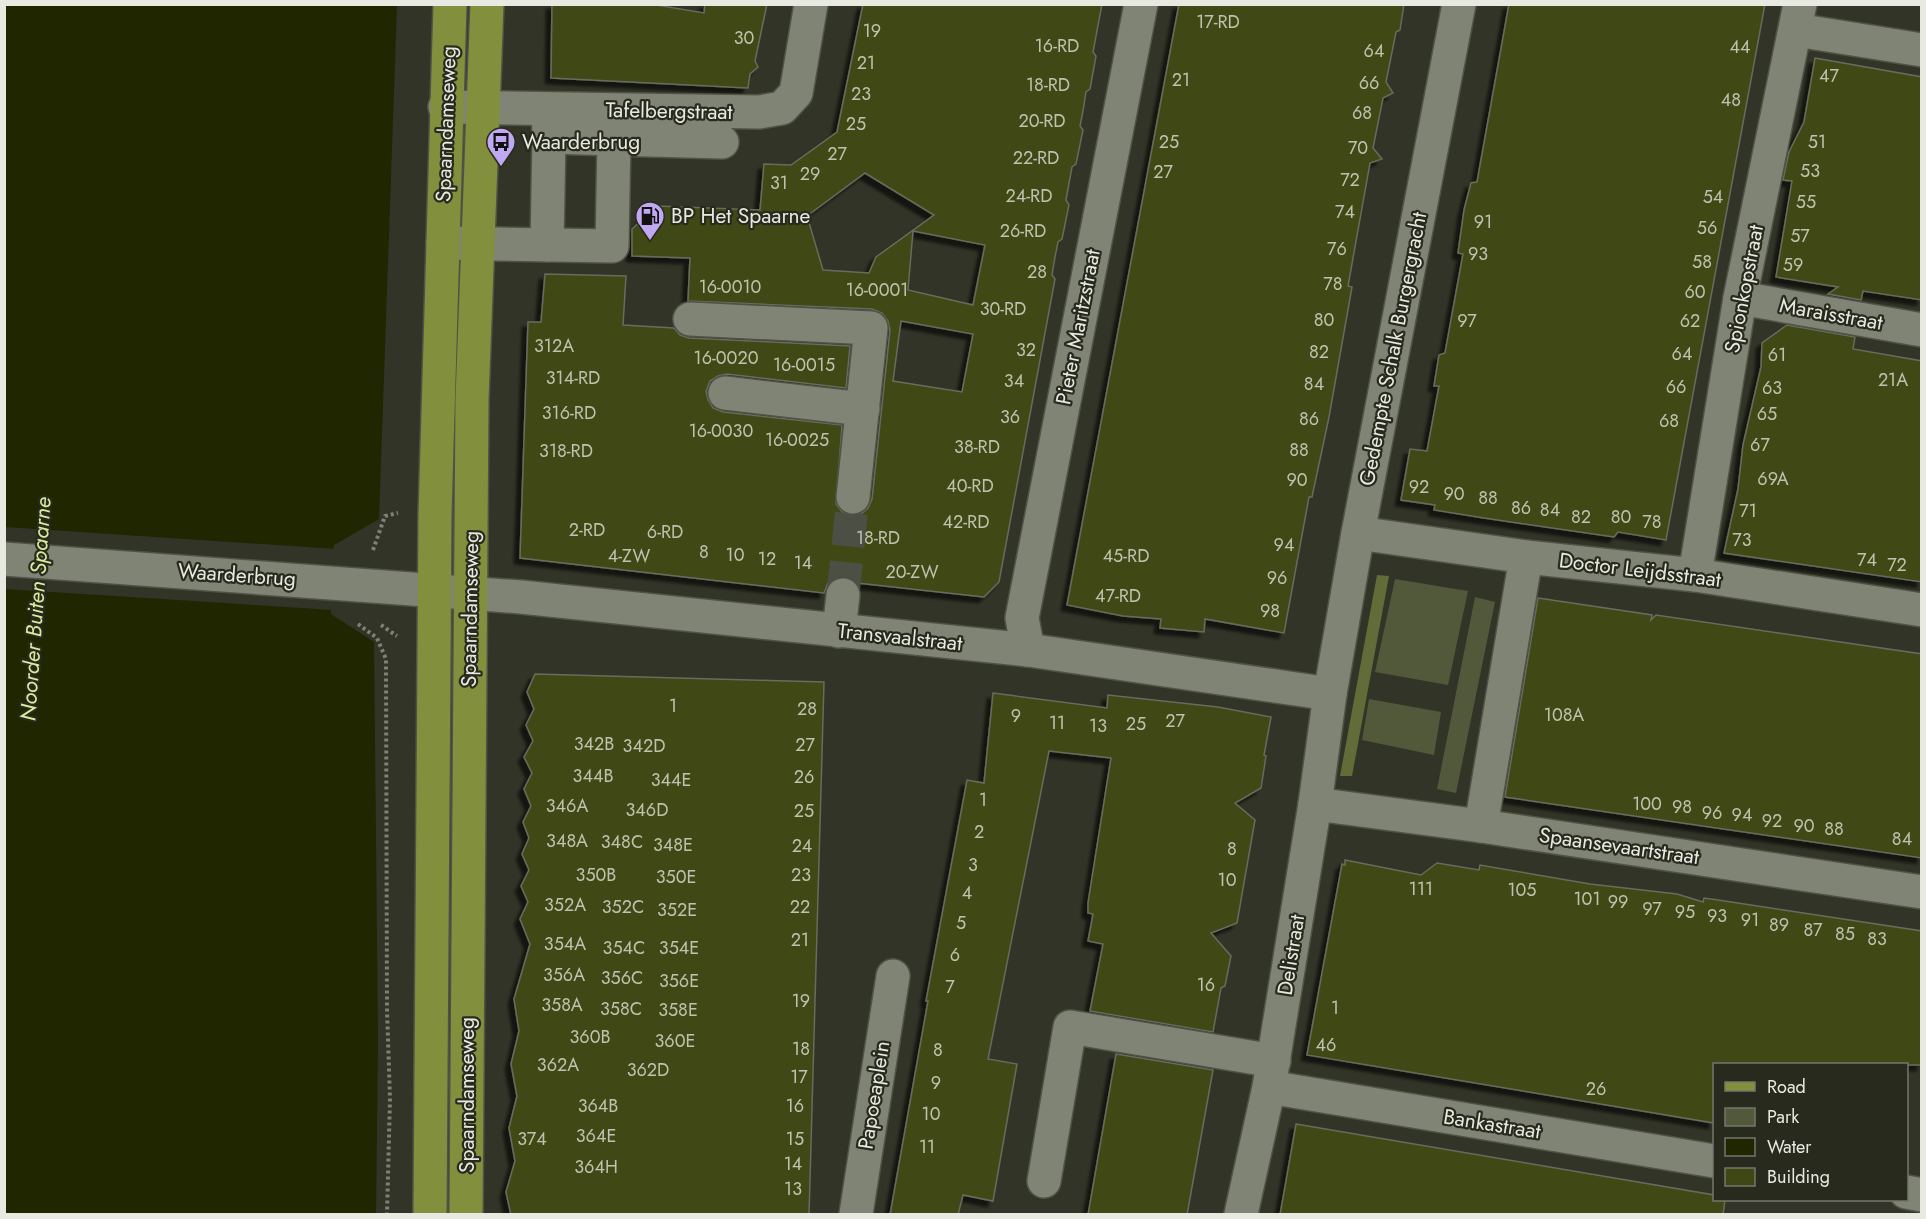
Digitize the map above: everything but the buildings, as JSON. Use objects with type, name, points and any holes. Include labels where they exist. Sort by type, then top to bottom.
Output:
[{"type":"main road","name":"Spaarndamseweg","points":[[430,1215],[434,590],[445,107],[450,4]]},
{"type":"main road","name":"Spaarndamseweg","points":[[466,1215],[472,399],[487,4]]},
{"type":"street","name":"Tafelbergstraat","points":[[445,107],[483,108],[549,123],[759,112],[782,108],[796,93],[811,4]]},
{"type":"street","name":"Pieter Maritzstraat","points":[[1028,650],[1022,618],[1141,4]]},
{"type":"street","name":"Gedempte Schalk Burgergracht","points":[[1330,694],[1358,533],[1460,4]]},
{"type":"street","points":[[1798,17],[1922,50]]},
{"type":"street","name":"Spionkopstraat","points":[[1695,575],[1740,298],[1798,17]]},
{"type":"street","points":[[547,245],[549,123],[614,139],[722,142]]},
{"type":"street","points":[[443,243],[612,246],[614,139]]},
{"type":"street","name":"Maraisstraat","points":[[1740,298],[1922,330]]},
{"type":"street","points":[[690,319],[871,328],[853,497]]},
{"type":"street","points":[[724,393],[863,409]]},
{"type":"street","name":"Doctor Leijdsstraat","points":[[1358,533],[1526,556],[1695,575],[1922,610]]},
{"type":"street","points":[[1481,826],[1526,556]]},
{"type":"street","name":"Waarderbrug","points":[[4,559],[470,593]]},
{"type":"street","name":"Transvaalstraat","points":[[470,593],[1028,650],[1330,694]]},
{"type":"street","points":[[839,631],[843,595]]},
{"type":"street","name":"Delistraat","points":[[1241,1215],[1271,1074],[1315,804],[1330,694]]},
{"type":"street","name":"Spaansevaartstraat","points":[[1315,804],[1481,826],[1922,892]]},
{"type":"street","name":"Papoeaplein","points":[[856,1215],[893,976]]},
{"type":"street","name":"Bankastraat","points":[[1044,1181],[1070,1027],[1271,1074],[1713,1161]]},
{"type":"path","points":[[356,622],[376,638],[386,659],[387,1009],[390,1099],[387,1215]]},
{"type":"green space","points":[[1395,579],[1468,591],[1448,685],[1375,672]]},
{"type":"green space","points":[[1475,597],[1495,602],[1456,793],[1437,789]]},
{"type":"green space","points":[[1369,699],[1441,712],[1434,755],[1362,740]]},
{"type":"shaded area","points":[[1377,575],[1389,576],[1352,776],[1340,776]]},
{"type":"water","name":"Noorder Buiten Spaarne","points":[[5,5],[397,5],[379,519],[334,545],[331,614],[374,642],[378,1040],[376,1214],[5,1214]]},
{"type":"pier","points":[[5,527],[337,549],[333,610],[4,589]]},
{"type":"tunnel","points":[[843,595],[853,497]]},
{"type":"place","name":"Waarderbrug","points":[[501,168]]},
{"type":"place","name":"BP Het Spaarne","points":[[650,242]]}]
